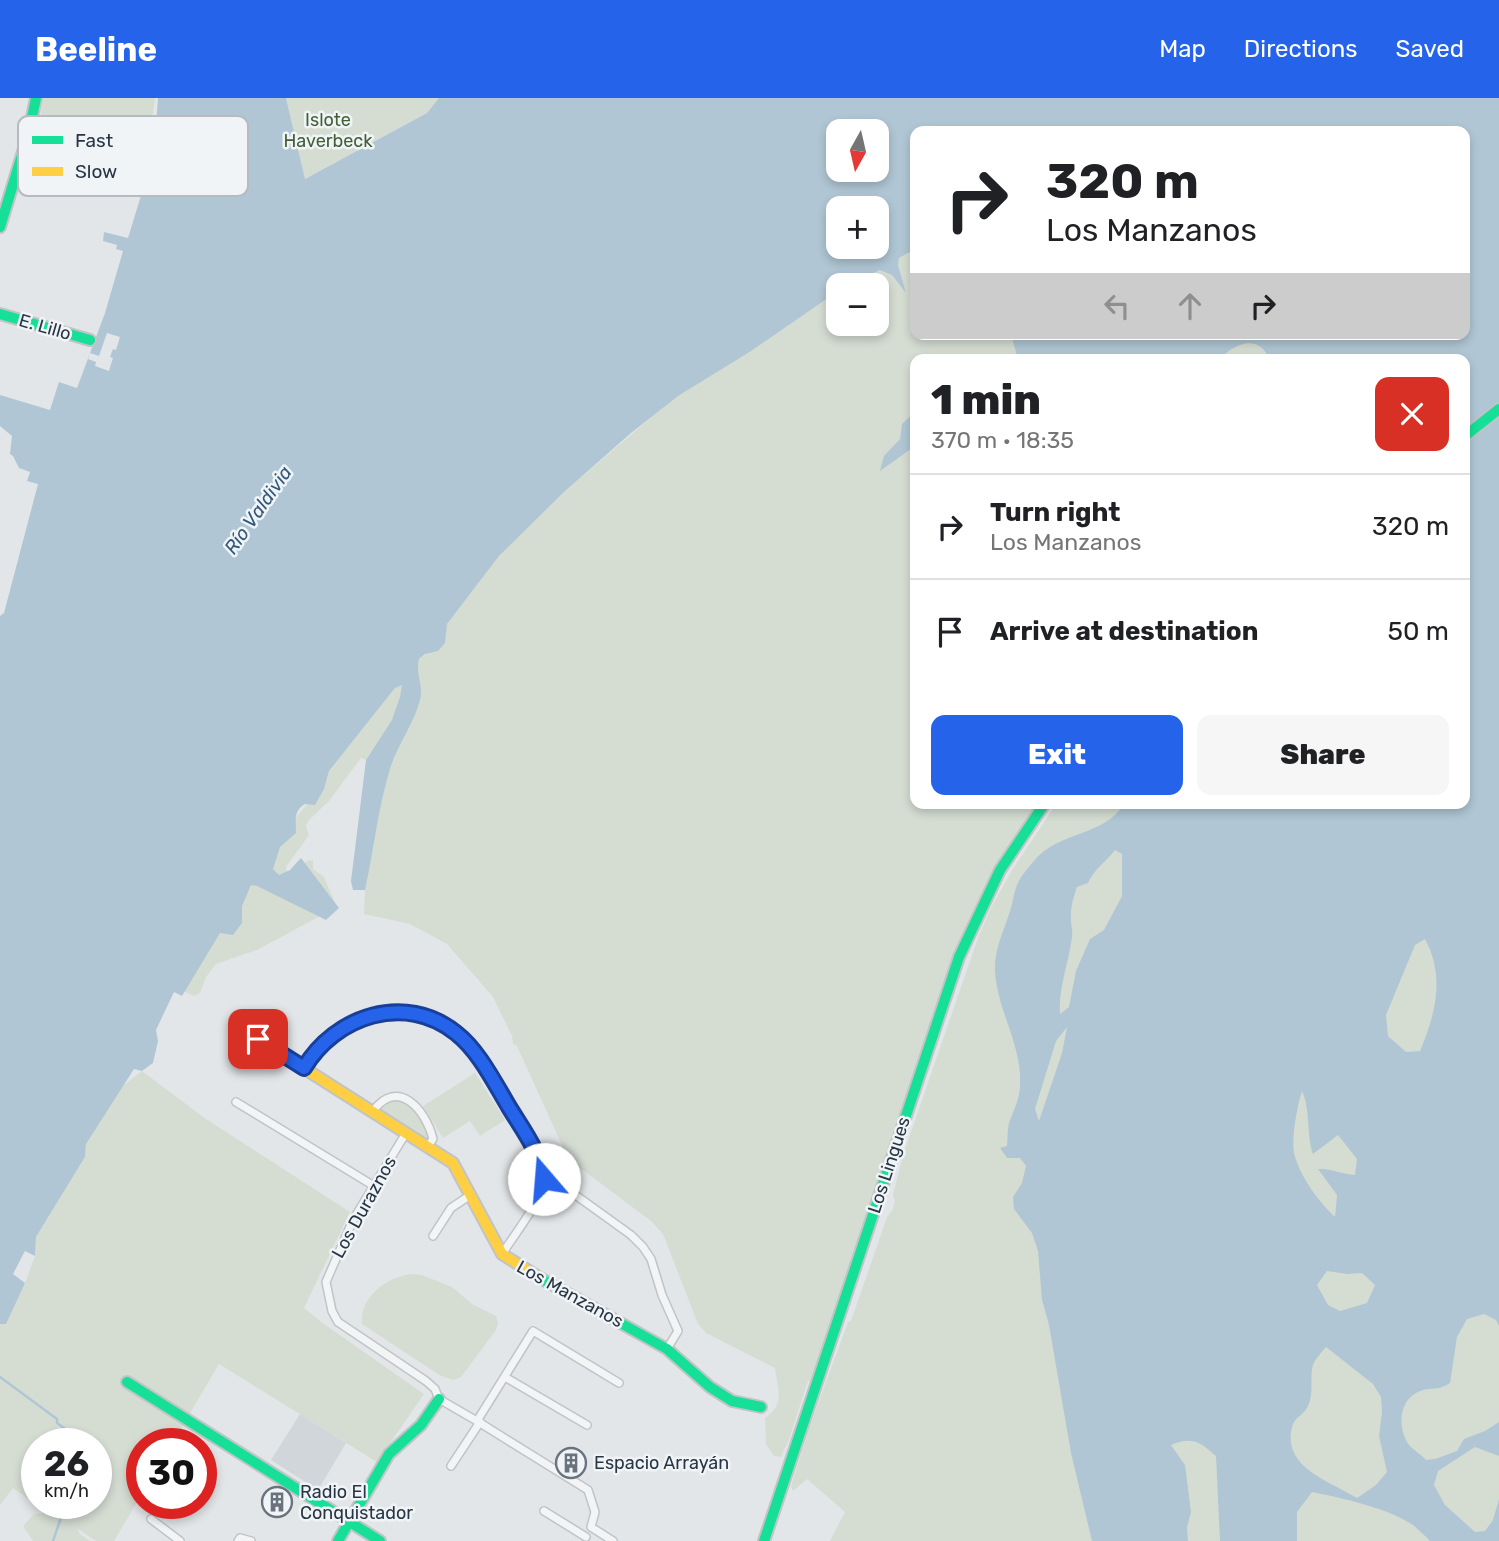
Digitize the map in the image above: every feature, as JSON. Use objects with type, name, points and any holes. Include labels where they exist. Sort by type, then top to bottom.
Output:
[{"type":"street","points":[[32,116],[36,98]]},
{"type":"street","points":[[0,227],[18,168]]},
{"type":"street","name":"E. Lillo","points":[[0,314],[90,340]]},
{"type":"street","points":[[1470,432],[1499,409]]},
{"type":"street","name":"Los Lingues","points":[[764,1541],[959,957],[1000,870],[1041,809]]},
{"type":"street","points":[[304,1068],[329,1037],[360,1019],[396,1011],[421,1014],[457,1034],[482,1063],[536,1151],[544,1179],[541,1194],[502,1254]]},
{"type":"street","name":"Los Manzanos","points":[[271,1023],[258,1039],[453,1163],[502,1254],[667,1349],[692,1373],[732,1401],[761,1407]]},
{"type":"street","points":[[373,1111],[387,1098],[400,1095],[410,1100],[432,1133],[433,1139],[428,1146]]},
{"type":"street","points":[[236,1102],[374,1186]]},
{"type":"street","name":"Los Duraznos","points":[[406,1133],[353,1220],[326,1282],[332,1311],[338,1322],[426,1381],[435,1389],[439,1399]]},
{"type":"street","points":[[544,1179],[556,1181],[643,1247],[651,1259],[662,1295],[678,1331],[667,1349]]},
{"type":"street","points":[[433,1236],[451,1208],[469,1196]]},
{"type":"street","points":[[451,1466],[533,1331],[619,1383]]},
{"type":"street","points":[[505,1377],[587,1425]]},
{"type":"street","points":[[127,1382],[380,1541]]},
{"type":"street","points":[[338,1541],[389,1454],[421,1424],[439,1399],[588,1490],[595,1512],[584,1539],[544,1511]]},
{"type":"street","points":[[150,1519],[180,1541]]},
{"type":"street","points":[[590,1527],[613,1541]]},
{"type":"street","points":[[238,1541],[240,1538],[251,1541]]},
{"type":"shaded area","points":[[300,1414],[346,1443],[318,1490],[271,1460]]},
{"type":"green space","points":[[43,98],[155,98],[153,116],[41,116]]},
{"type":"green space","name":"Islote Haverbeck","points":[[286,98],[439,98],[427,113],[305,179]]},
{"type":"green space","points":[[910,247],[910,340],[1249,340],[1262,348],[1266,354],[910,354],[910,809],[1040,809],[981,909],[812,1382],[808,1381],[781,1457],[774,1456],[766,1444],[765,1418],[776,1407],[779,1395],[775,1368],[706,1333],[698,1324],[663,1234],[651,1221],[579,1167],[565,1152],[493,997],[447,944],[410,924],[364,914],[365,891],[361,887],[369,755],[366,760],[361,758],[329,801],[309,820],[306,826],[309,835],[286,867],[290,872],[309,860],[313,861],[313,869],[324,877],[337,907],[257,950],[216,964],[206,977],[200,993],[194,996],[183,991],[236,892],[327,779],[329,771],[395,688],[410,676],[419,659],[426,654],[499,556],[564,492],[690,384],[826,299],[826,336],[889,336],[889,273],[868,273]]},
{"type":"green space","points":[[1053,809],[1446,809],[1499,907],[1499,1541],[830,1541],[845,1512],[807,1479],[793,1491],[791,1486],[809,1428],[848,1322],[851,1321],[887,1217],[892,1211],[895,1202],[893,1195],[903,1155],[979,935],[1012,870]]},
{"type":"green space","points":[[142,1071],[206,1119],[350,1212],[304,1308],[424,1394],[377,1462],[219,1364],[181,1428],[126,1428],[127,1519],[114,1541],[96,1541],[78,1529],[80,1534],[90,1541],[33,1541],[23,1526],[29,1519],[112,1519],[112,1428],[21,1428],[21,1494],[13,1488],[0,1505],[0,1316],[25,1283],[35,1256],[36,1237],[85,1157],[86,1144],[120,1088]]},
{"type":"green space","points":[[475,1073],[505,1120],[480,1136],[470,1121],[443,1138],[423,1106]]},
{"type":"green space","points":[[400,1098],[410,1103],[431,1137],[427,1141],[378,1110],[380,1105],[389,1100]]},
{"type":"green space","points":[[411,1274],[422,1275],[452,1287],[472,1304],[496,1316],[496,1330],[461,1377],[453,1380],[441,1376],[362,1324],[365,1305],[376,1290],[393,1279]]},
{"type":"water","name":"Río Valdivia","points":[[158,98],[286,98],[305,179],[427,113],[439,98],[1499,98],[1499,1326],[1496,1320],[1484,1314],[1467,1319],[1457,1337],[1450,1383],[1415,1394],[1405,1405],[1401,1421],[1409,1445],[1426,1460],[1457,1451],[1464,1439],[1499,1422],[1499,1456],[1475,1447],[1438,1471],[1434,1485],[1445,1505],[1475,1532],[1485,1531],[1493,1520],[1499,1499],[1499,1541],[1430,1541],[1413,1525],[1391,1514],[1312,1492],[1297,1512],[1297,1541],[1220,1541],[1216,1456],[1200,1444],[1185,1441],[1171,1445],[1185,1465],[1191,1512],[1187,1527],[1188,1541],[1092,1541],[1071,1453],[1049,1325],[1042,1300],[1038,1251],[1032,1233],[1014,1209],[1013,1197],[1022,1183],[1026,1166],[1020,1158],[1007,1158],[1000,1148],[1007,1146],[1009,1123],[1018,1098],[1020,1070],[1000,1000],[995,971],[999,942],[1016,887],[1025,872],[1043,852],[1055,844],[1093,829],[1120,809],[1470,809],[1470,354],[1266,354],[1259,346],[1246,344],[1226,354],[1017,354],[1013,340],[1470,340],[1470,126],[910,126],[910,252],[899,258],[898,265],[906,293],[892,275],[880,270],[874,273],[826,273],[826,299],[751,351],[678,396],[564,492],[499,556],[447,624],[445,643],[438,651],[425,654],[419,659],[420,700],[390,769],[365,890],[353,890],[351,881],[366,760],[392,720],[402,685],[395,688],[329,771],[324,789],[315,805],[305,804],[299,810],[296,833],[280,847],[273,869],[279,875],[290,870],[301,858],[339,908],[326,920],[251,885],[242,906],[242,923],[233,935],[220,933],[182,996],[174,992],[156,1030],[158,1041],[153,1063],[142,1071],[134,1069],[86,1144],[85,1157],[36,1237],[35,1256],[25,1251],[13,1274],[25,1283],[6,1324],[0,1324],[0,616],[4,613],[38,484],[27,481],[30,472],[19,468],[10,454],[12,436],[0,426],[0,395],[50,410],[59,382],[77,388],[105,313],[123,251],[116,249],[117,245],[103,241],[104,232],[128,238],[141,196],[248,196],[248,116],[157,116]],"holes":[[[1115,850],[1122,854],[1122,896],[1104,930],[1090,939],[1076,971],[1069,1007],[1060,1014],[1072,937],[1071,912],[1077,887],[1088,883]],[[1425,939],[1435,967],[1434,1009],[1420,1051],[1406,1052],[1388,1036],[1386,1015],[1415,945]],[[1067,1027],[1062,1053],[1039,1121],[1035,1109],[1056,1041]],[[1302,1091],[1307,1106],[1313,1154],[1338,1135],[1357,1159],[1355,1175],[1318,1169],[1337,1195],[1335,1217],[1312,1190],[1295,1157],[1294,1134]],[[1327,1271],[1362,1273],[1375,1285],[1367,1303],[1340,1311],[1328,1305],[1317,1285]],[[1326,1347],[1373,1384],[1381,1397],[1379,1436],[1387,1472],[1376,1485],[1357,1498],[1321,1478],[1300,1462],[1293,1451],[1293,1424],[1306,1410],[1313,1365]]]},
{"type":"water","points":[[910,417],[910,450],[880,471],[884,456],[900,439],[902,424]]},
{"type":"pier","points":[[107,333],[120,337],[116,350],[113,349],[110,357],[113,358],[109,371],[95,366],[96,362],[88,359],[90,353],[99,356]]},
{"type":"waterway","points":[[0,1377],[57,1419],[57,1423],[64,1428]]},
{"type":"waterway","points":[[53,1541],[61,1519]]},
{"type":"traffic: fast","points":[[32,116],[36,98]]},
{"type":"traffic: fast","points":[[0,227],[18,168]]},
{"type":"traffic: fast","points":[[0,314],[90,340]]},
{"type":"traffic: fast","points":[[1470,432],[1499,409]]},
{"type":"traffic: fast","points":[[764,1541],[959,957],[1000,870],[1041,809]]},
{"type":"traffic: fast","points":[[540,1278],[667,1349],[710,1387],[732,1401],[761,1407]]},
{"type":"traffic: fast","points":[[127,1382],[380,1541]]},
{"type":"traffic: fast","points":[[338,1541],[389,1454],[421,1425],[439,1399]]},
{"type":"traffic: slow","points":[[271,1023],[258,1039],[453,1163],[502,1254],[540,1278]]},
{"type":"place","name":"Espacio Arrayán","points":[[571,1463]]},
{"type":"place","name":"Radio El Conquistador","points":[[277,1502]]},
{"type":"route","points":[[258,1039],[304,1068],[329,1037],[360,1019],[396,1011],[421,1014],[435,1020],[457,1034],[482,1063],[536,1151],[544,1179]]}]
